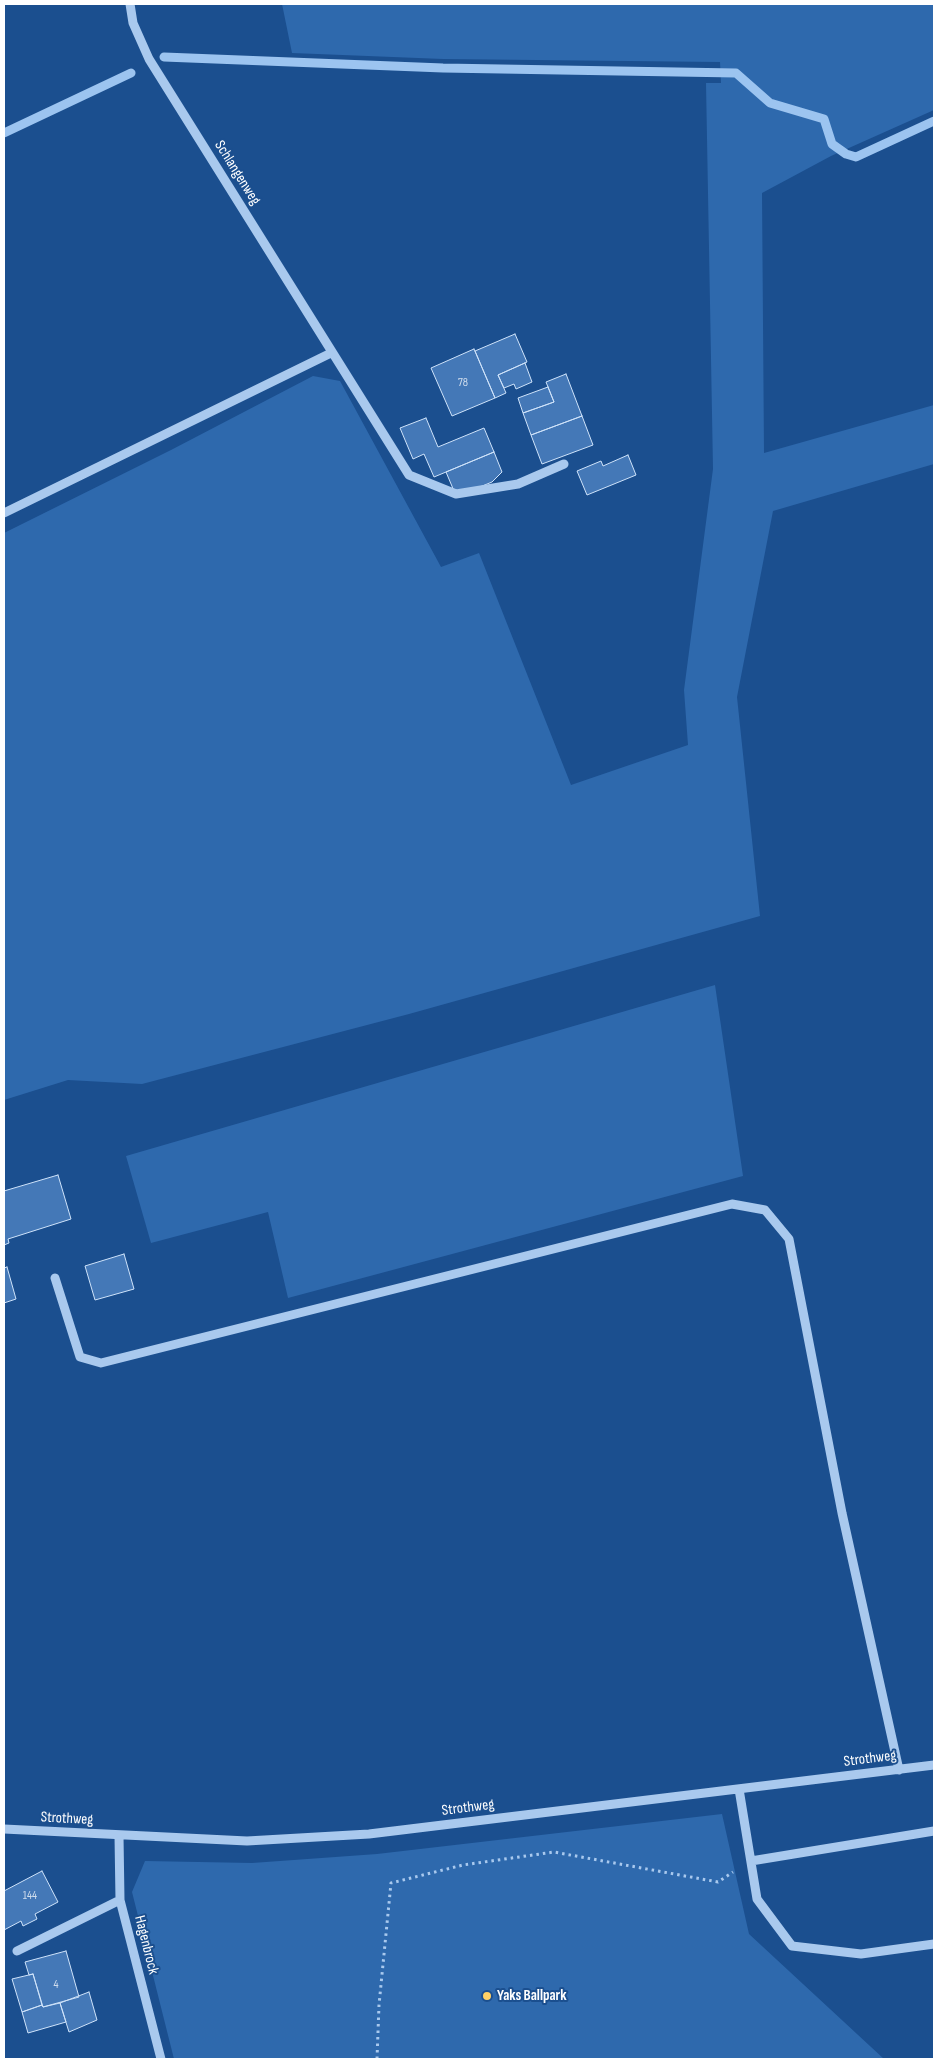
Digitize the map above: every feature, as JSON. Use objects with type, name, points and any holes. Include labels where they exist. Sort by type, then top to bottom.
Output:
[{"type":"street","name":"Schlangenweg","points":[[130,4],[133,23],[150,59],[331,353],[409,475],[456,494],[518,484],[564,464]]},
{"type":"street","points":[[4,513],[331,353]]},
{"type":"street","points":[[55,1278],[80,1357],[101,1363],[732,1204],[765,1210],[789,1239],[842,1513],[899,1770]]},
{"type":"street","name":"Strothweg","points":[[4,1829],[247,1841],[369,1834],[934,1765]]},
{"type":"street","points":[[739,1789],[757,1899],[792,1946],[861,1954],[934,1944]]},
{"type":"street","points":[[751,1861],[934,1831]]},
{"type":"street","name":"Hagenbrock","points":[[119,1836],[120,1900],[161,2059]]},
{"type":"street","points":[[17,1951],[120,1900]]},
{"type":"path","points":[[377,2059],[379,2005],[391,1883],[463,1864],[554,1852],[718,1882],[751,1861]]},
{"type":"shaded area","points":[[282,4],[934,4],[934,110],[831,156],[762,193],[764,453],[934,405],[934,464],[773,511],[737,697],[760,916],[409,1014],[142,1084],[68,1080],[4,1100],[4,533],[171,450],[313,376],[340,381],[441,567],[479,553],[571,785],[688,745],[684,690],[713,469],[706,83],[721,83],[720,62],[443,59],[292,53]]},
{"type":"shaded area","points":[[715,985],[743,1176],[288,1298],[268,1212],[151,1243],[126,1156]]},
{"type":"shaded area","name":"Yaks Ballpark","points":[[722,1814],[749,1934],[884,2059],[174,2059],[132,1892],[145,1861],[252,1863],[377,1854]]},
{"type":"building","points":[[515,334],[527,362],[498,375],[506,393],[495,398],[475,351]]},
{"type":"building","points":[[474,349],[495,398],[452,416],[431,368]]},
{"type":"building","points":[[525,363],[532,382],[516,389],[514,384],[504,388],[498,375]]},
{"type":"building","points":[[566,374],[582,416],[531,435],[523,413],[554,402],[546,382]]},
{"type":"building","points":[[548,387],[554,402],[523,413],[518,398]]},
{"type":"building","points":[[582,416],[593,445],[542,464],[531,435]]},
{"type":"building","points":[[426,418],[438,447],[484,428],[494,452],[434,477],[424,454],[413,459],[400,428]]},
{"type":"building","points":[[494,452],[502,472],[492,482],[470,491],[454,491],[446,472]]},
{"type":"building","points":[[628,455],[636,475],[587,495],[577,471],[601,461],[603,466]]},
{"type":"building","points":[[58,1175],[71,1219],[8,1239],[9,1243],[4,1245],[4,1191]]},
{"type":"building","points":[[124,1254],[134,1289],[95,1300],[85,1266]]},
{"type":"building","points":[[7,1267],[16,1299],[4,1303],[4,1268]]},
{"type":"building","points":[[42,1871],[58,1902],[35,1914],[37,1919],[23,1926],[21,1921],[4,1930],[4,1891]]},
{"type":"building","points":[[66,1951],[79,1997],[43,2007],[33,1974],[29,1975],[25,1962]]},
{"type":"building","points":[[33,1974],[42,2005],[22,2012],[12,1979]]},
{"type":"building","points":[[89,1992],[97,2020],[69,2032],[60,2003]]},
{"type":"building","points":[[60,2003],[66,2022],[28,2033],[22,2012],[42,2005],[43,2007]]},
{"type":"waterway","points":[[164,57],[443,68],[736,73],[770,103],[824,119],[832,144],[846,154],[856,157],[934,121]]},
{"type":"waterway","points":[[4,133],[131,73]]},
{"type":"place","name":"Yaks Ballpark","points":[[487,1996]]}]
